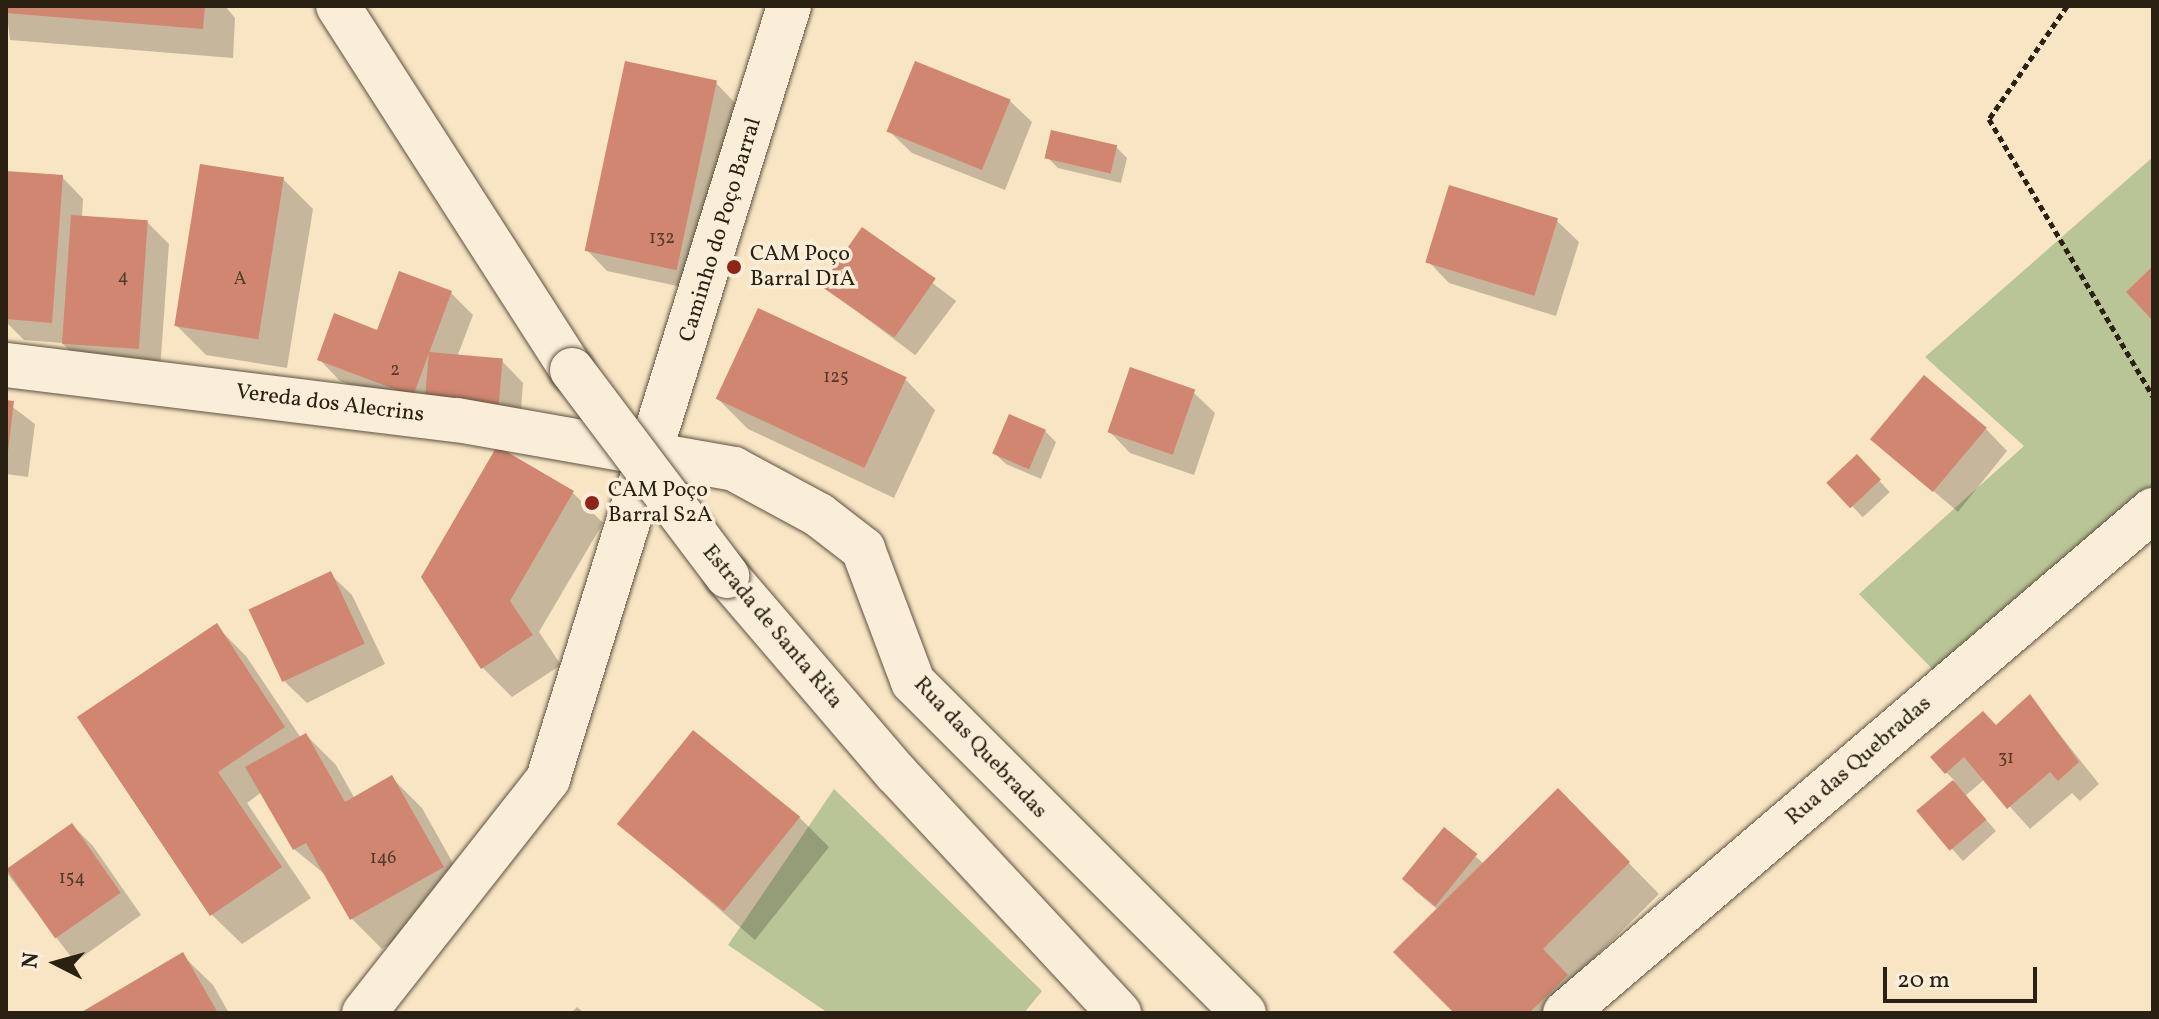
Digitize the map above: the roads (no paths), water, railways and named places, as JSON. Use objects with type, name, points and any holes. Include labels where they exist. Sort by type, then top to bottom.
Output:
[{"type":"street","name":"Estrada de Santa Rita","points":[[338,6],[572,370],[727,576],[896,773],[1119,1013]]},
{"type":"street","name":"Caminho do Poço Barral","points":[[364,1013],[548,779],[652,454],[789,6]]},
{"type":"street","name":"Vereda dos Alecrins","points":[[6,365],[457,420],[652,454]]},
{"type":"street","name":"Rua das Quebradas","points":[[652,454],[734,469],[819,515],[863,549],[913,682],[1244,1013]]},
{"type":"street","name":"Rua das Quebradas","points":[[1565,1013],[2153,510]]},
{"type":"place","name":"CAM Poço Barral D1A","points":[[734,267]]},
{"type":"place","name":"CAM Poço Barral S2A","points":[[592,503]]}]
